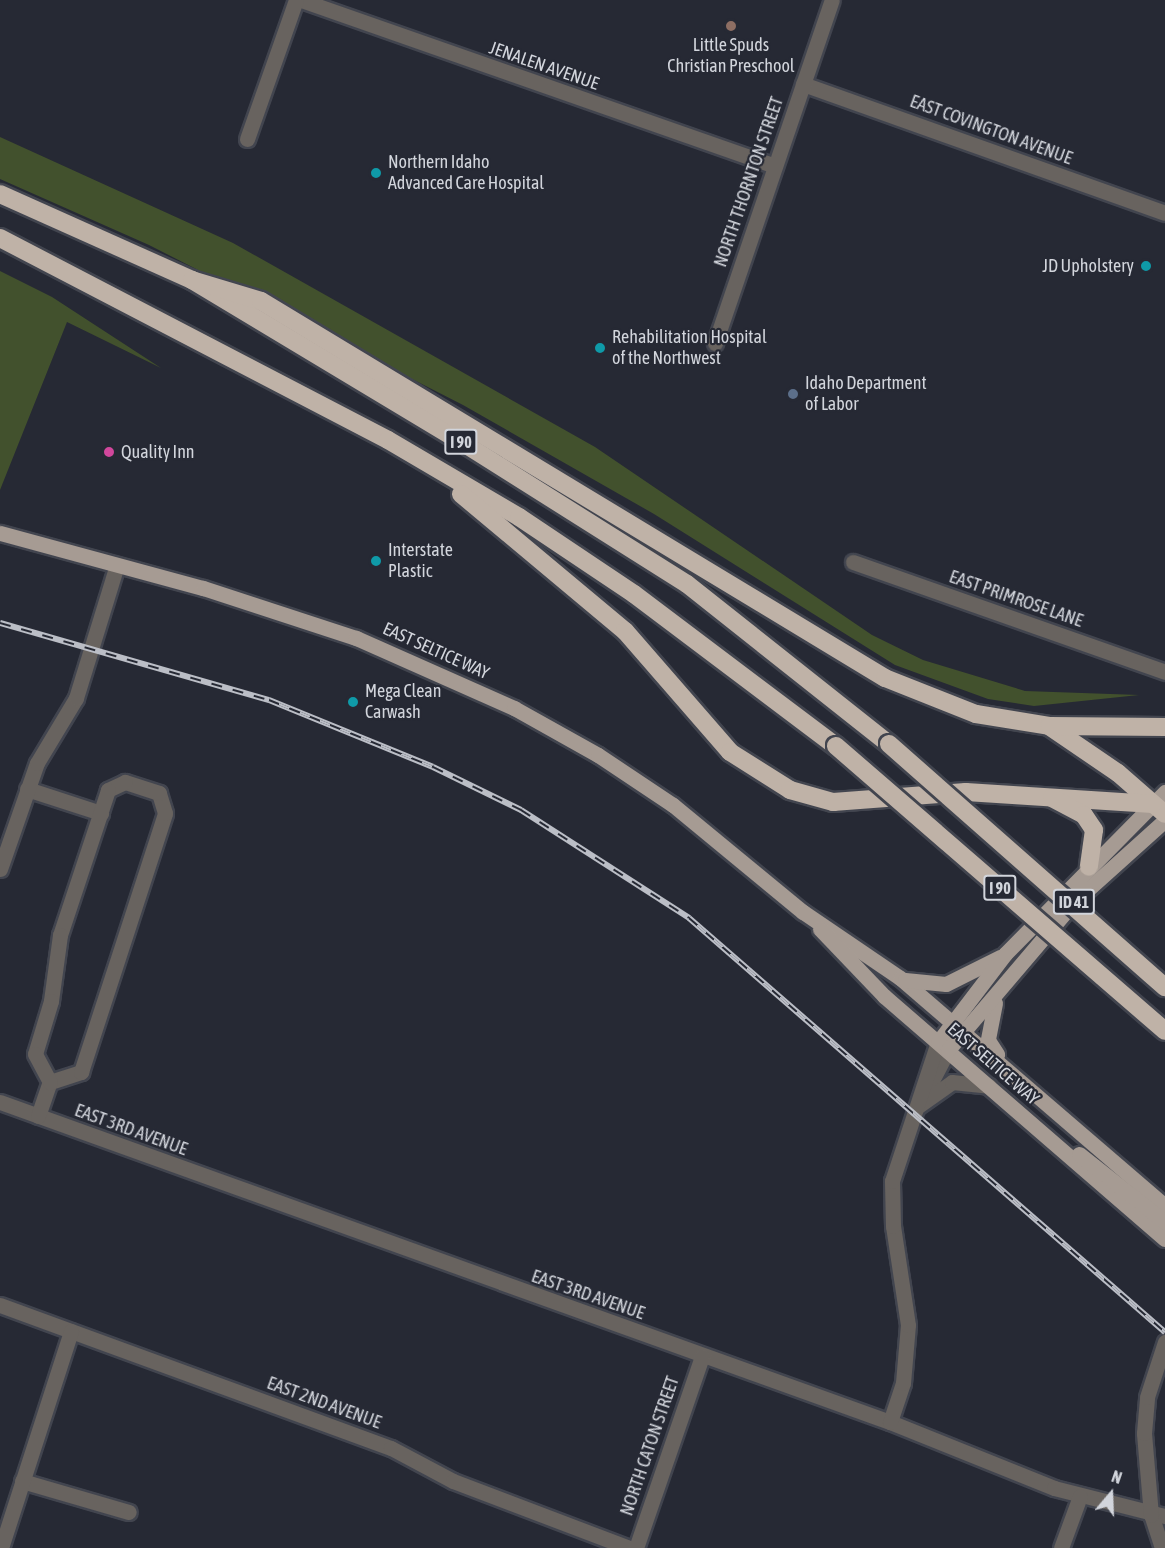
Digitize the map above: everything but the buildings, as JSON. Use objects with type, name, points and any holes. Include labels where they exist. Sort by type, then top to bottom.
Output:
[{"type":"highway","name":"I 90","points":[[0,194],[192,280],[687,584],[889,744],[1165,987]]},
{"type":"highway","name":"I 90","points":[[0,238],[388,440],[519,517],[634,594],[836,746],[1165,1031]]},
{"type":"highway","points":[[192,280],[261,301],[633,521],[885,678],[975,714],[1049,726],[1165,727]]},
{"type":"highway","points":[[388,440],[586,594],[730,752],[763,777],[833,802],[966,792],[1161,803]]},
{"type":"highway","points":[[1049,726],[1161,803]]},
{"type":"highway","points":[[1044,795],[1084,815],[1094,830],[1089,867]]},
{"type":"main road","name":"EAST SELTICE WAY","points":[[0,533],[291,615],[435,670],[514,708],[647,786],[803,912],[900,978],[1165,1206]]},
{"type":"main road","name":"ID 41","points":[[959,1027],[1005,954],[1089,867],[1161,803]]},
{"type":"main road","name":"ID 41","points":[[959,1027],[997,998],[1074,902],[1165,820]]},
{"type":"main road","name":"EAST SELTICE WAY","points":[[803,912],[884,996],[1165,1239]]},
{"type":"main road","points":[[900,978],[946,984],[1005,954]]},
{"type":"main road","points":[[997,998],[988,1040],[1005,1066]]},
{"type":"main road","points":[[943,1046],[959,1027]]},
{"type":"main road","points":[[1043,1132],[1107,1172],[1165,1222]]},
{"type":"street","points":[[247,139],[296,0]]},
{"type":"street","name":"JENALEN AVENUE","points":[[301,0],[775,166]]},
{"type":"street","name":"NORTH THORNTON STREET","points":[[715,343],[832,0]]},
{"type":"street","name":"EAST COVINGTON AVENUE","points":[[802,84],[1165,213]]},
{"type":"street","name":"EAST PRIMROSE LANE","points":[[854,562],[1165,672]]},
{"type":"street","points":[[0,869],[3,850],[27,789],[76,698],[117,565]]},
{"type":"street","points":[[38,1116],[50,1082],[35,1054],[51,1001],[60,934],[108,790],[120,782],[159,794],[166,808],[81,1072],[50,1082]]},
{"type":"street","points":[[27,789],[100,813]]},
{"type":"street","points":[[890,1422],[903,1383],[908,1325],[894,1233],[892,1181],[917,1107],[943,1046]]},
{"type":"street","points":[[917,1107],[960,1080],[990,1087]]},
{"type":"street","name":"EAST 3RD AVENUE","points":[[0,1102],[890,1422],[1080,1496],[1158,1515]]},
{"type":"street","name":"EAST 2ND AVENUE","points":[[0,1305],[391,1448],[453,1481],[629,1548]]},
{"type":"street","points":[[1,1548],[71,1331]]},
{"type":"street","points":[[1162,1548],[1147,1397],[1165,1341]]},
{"type":"street","name":"NORTH CATON STREET","points":[[636,1548],[702,1356]]},
{"type":"street","points":[[22,1480],[129,1512]]},
{"type":"street","points":[[1061,1548],[1080,1496]]},
{"type":"green space","points":[[0,137],[233,243],[595,447],[872,635],[923,660],[1025,691],[1139,695],[1034,706],[988,699],[895,665],[654,514],[463,405],[149,245],[0,179]]},
{"type":"green space","points":[[0,271],[52,297],[161,368],[67,322],[0,490]]},
{"type":"railway","points":[[0,623],[269,700],[433,767],[521,810],[689,918],[1165,1332]]},
{"type":"place","name":"Little Spuds Christian Preschool","points":[[731,26]]},
{"type":"place","name":"Northern Idaho Advanced Care Hospital","points":[[376,173]]},
{"type":"place","name":"JD Upholstery","points":[[1146,266]]},
{"type":"place","name":"Rehabilitation Hospital of the Northwest","points":[[600,348]]},
{"type":"place","name":"Idaho Department of Labor","points":[[793,394]]},
{"type":"place","name":"Quality Inn","points":[[109,452]]},
{"type":"place","name":"Interstate Plastic","points":[[376,561]]},
{"type":"place","name":"Mega Clean Carwash","points":[[353,702]]}]
